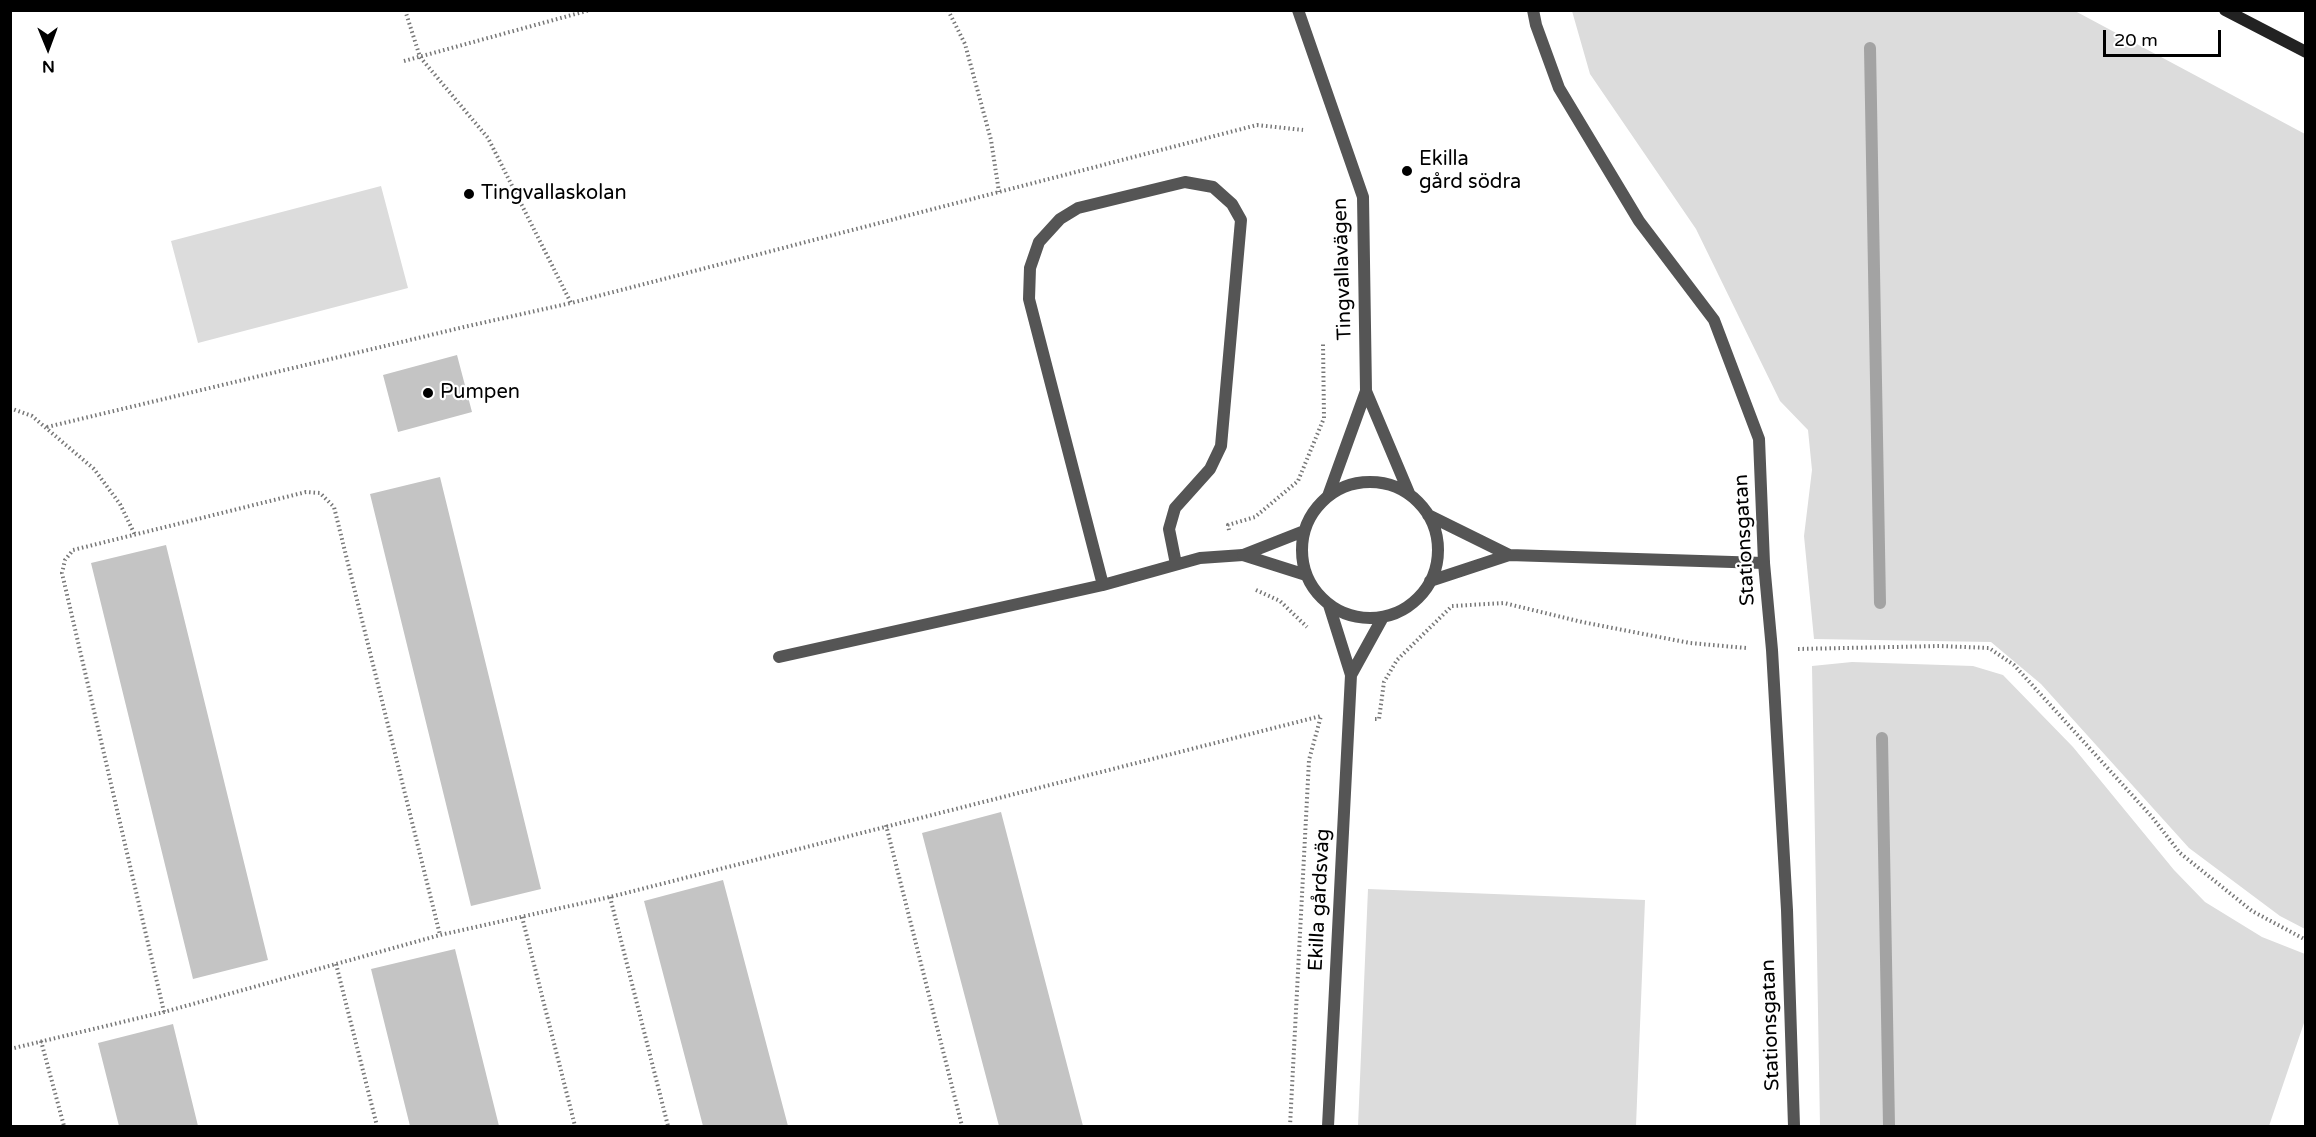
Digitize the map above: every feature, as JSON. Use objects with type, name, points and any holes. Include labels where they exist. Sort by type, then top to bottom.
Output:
[{"type":"main road","points":[[2225,10],[2306,52]]},
{"type":"street","name":"Tingvallavägen","points":[[1298,10],[1363,197],[1366,391]]},
{"type":"street","name":"Stationsgatan","points":[[1533,10],[1536,25],[1559,88],[1639,221],[1714,320],[1758,439],[1787,910],[1794,1126]]},
{"type":"street","points":[[1103,585],[1029,298],[1030,268],[1039,242],[1060,219],[1078,208],[1185,182],[1214,187],[1232,204],[1241,220],[1221,446],[1210,469],[1175,508],[1168,529],[1176,564]]},
{"type":"street","points":[[1366,391],[1409,494],[1428,515],[1435,528],[1438,549],[1435,572],[1423,593],[1405,608],[1383,617],[1361,618],[1350,615],[1318,596],[1306,575],[1302,552],[1304,531],[1312,512],[1328,496],[1347,485],[1368,482],[1390,484],[1409,494]]},
{"type":"street","points":[[1328,496],[1366,391]]},
{"type":"street","points":[[1428,515],[1509,555]]},
{"type":"street","points":[[779,657],[1103,585],[1200,558],[1239,556],[1304,531]]},
{"type":"street","points":[[1430,581],[1509,555],[1764,563]]},
{"type":"street","points":[[1239,556],[1306,575]]},
{"type":"street","points":[[1329,604],[1351,675]]},
{"type":"street","points":[[1351,675],[1383,617]]},
{"type":"street","name":"Ekilla gårdsväg","points":[[1328,1126],[1351,675]]},
{"type":"path","points":[[405,10],[420,57],[488,138],[571,303]]},
{"type":"path","points":[[404,61],[590,10]]},
{"type":"path","points":[[948,10],[965,44],[990,140],[999,192]]},
{"type":"path","points":[[46,427],[571,303],[1257,125],[1303,130]]},
{"type":"path","points":[[1309,629],[1280,601],[1241,583],[1239,556],[1228,525],[1255,516],[1298,481],[1324,418],[1323,343]]},
{"type":"path","points":[[10,408],[32,416],[94,468],[120,504],[135,535]]},
{"type":"path","points":[[164,1012],[62,573],[65,560],[73,550],[306,492],[320,494],[334,507],[440,935]]},
{"type":"path","points":[[10,1049],[164,1012],[440,935],[610,897],[1321,716],[1379,719],[1384,682],[1397,660],[1452,606],[1504,603],[1582,622],[1690,643],[1772,650],[1940,646],[1989,648],[2014,665],[2152,817],[2180,853],[2252,911],[2306,940]]},
{"type":"path","points":[[1290,1126],[1309,760],[1321,716]]},
{"type":"path","points":[[886,825],[962,1126]]},
{"type":"path","points":[[610,897],[668,1126]]},
{"type":"path","points":[[522,917],[575,1126]]},
{"type":"path","points":[[336,964],[377,1126]]},
{"type":"path","points":[[41,1041],[64,1126]]},
{"type":"shaded area","points":[[1572,11],[2075,11],[2305,134],[2305,929],[2280,916],[2189,848],[2041,684],[1991,642],[1814,639],[1804,536],[1812,470],[1808,430],[1780,401],[1696,229],[1590,74]]},
{"type":"shaded area","points":[[381,186],[408,288],[198,343],[171,241]]},
{"type":"shaded area","points":[[1852,662],[1973,666],[2003,675],[2073,747],[2174,870],[2205,902],[2262,937],[2305,954],[2305,1020],[2269,1126],[1820,1126],[1812,666]]},
{"type":"shaded area","points":[[1368,889],[1645,900],[1636,1126],[1358,1126]]},
{"type":"building","name":"Pumpen","points":[[457,355],[472,412],[398,432],[383,375]]},
{"type":"building","points":[[440,477],[541,889],[471,906],[370,494]]},
{"type":"building","points":[[166,545],[268,960],[193,979],[91,563]]},
{"type":"building","points":[[1001,812],[1083,1126],[999,1126],[936,887],[922,833]]},
{"type":"building","points":[[723,880],[788,1126],[703,1126],[644,901]]},
{"type":"building","points":[[455,949],[499,1126],[410,1126],[371,969]]},
{"type":"building","points":[[173,1024],[198,1126],[119,1126],[98,1043]]},
{"type":"waterway","points":[[1870,48],[1880,603]]},
{"type":"waterway","points":[[1882,738],[1889,1126]]},
{"type":"place","name":"Ekilla gård södra","points":[[1407,171]]},
{"type":"place","name":"Tingvallaskolan","points":[[469,194]]},
{"type":"place","name":"Pumpen","points":[[428,393]]}]
